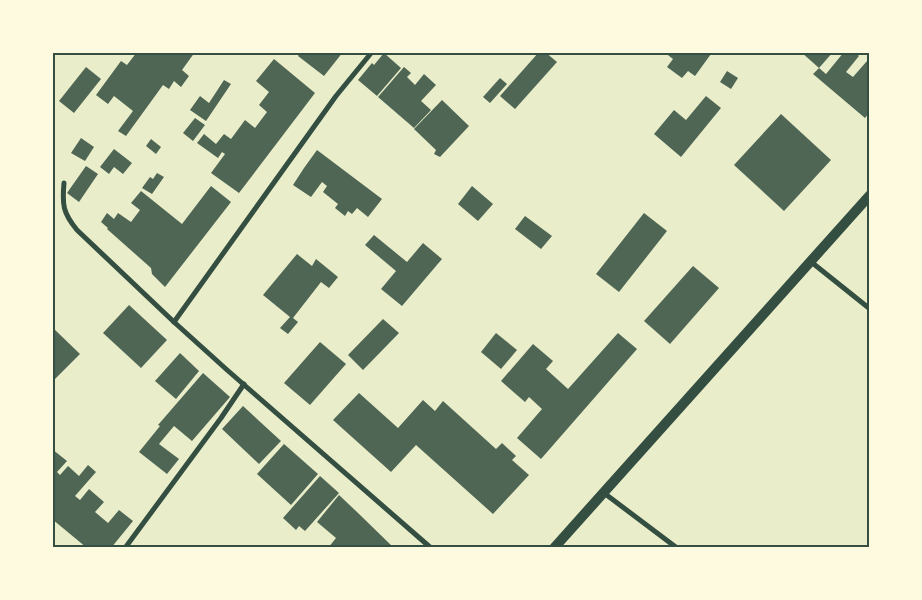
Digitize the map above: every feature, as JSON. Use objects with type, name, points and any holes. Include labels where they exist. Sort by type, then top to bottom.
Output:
[{"type":"main road","points":[[554,548],[870,196]]},
{"type":"street","points":[[174,322],[336,96],[372,52]]},
{"type":"street","points":[[64,183],[62,202],[68,219],[77,230],[174,322],[431,548]]},
{"type":"street","points":[[810,262],[870,309]]},
{"type":"street","points":[[125,548],[222,418],[244,384]]},
{"type":"street","points":[[603,492],[677,548]]},
{"type":"building","points":[[137,52],[195,52],[182,70],[189,76],[181,87],[174,81],[169,89],[163,85],[126,136],[118,131],[133,111],[114,96],[108,104],[96,95],[121,61],[127,65]]},
{"type":"building","points":[[300,52],[343,52],[324,76],[298,56]]},
{"type":"building","points":[[539,52],[545,52],[557,62],[515,109],[500,96]]},
{"type":"building","points":[[664,52],[708,52],[711,54],[695,76],[688,71],[682,78],[667,67],[673,59]]},
{"type":"building","points":[[801,52],[833,52],[819,68]]},
{"type":"building","points":[[844,52],[855,52],[859,56],[846,72],[853,77],[867,61],[870,63],[870,112],[865,118],[813,74],[819,68],[826,74]]},
{"type":"building","points":[[384,53],[401,68],[377,96],[358,80],[372,63],[374,65]]},
{"type":"building","points":[[274,59],[315,93],[239,193],[211,173],[225,154],[222,152],[218,158],[197,143],[204,134],[216,144],[224,134],[231,139],[245,120],[255,128],[267,112],[259,105],[269,92],[256,81]]},
{"type":"building","points":[[86,67],[101,79],[74,113],[59,101]]},
{"type":"building","points":[[404,67],[411,73],[407,77],[415,85],[424,74],[436,85],[421,101],[431,110],[414,128],[378,97]]},
{"type":"building","points":[[727,71],[738,78],[731,89],[720,82]]},
{"type":"building","points":[[500,78],[507,84],[490,103],[483,97]]},
{"type":"building","points":[[224,80],[231,84],[206,121],[190,110],[200,96],[209,103]]},
{"type":"building","points":[[706,96],[721,108],[681,157],[654,134],[674,110],[686,120]]},
{"type":"building","points":[[442,100],[469,126],[440,157],[434,154],[436,150],[414,129]]},
{"type":"building","points":[[781,114],[831,160],[784,211],[734,165]]},
{"type":"building","points":[[195,118],[205,125],[193,141],[183,133]]},
{"type":"building","points":[[81,138],[94,147],[85,161],[71,153]]},
{"type":"building","points":[[151,139],[161,147],[156,154],[146,146]]},
{"type":"building","points":[[114,149],[132,163],[123,174],[114,167],[109,174],[100,167]]},
{"type":"building","points":[[317,150],[382,199],[368,217],[357,208],[352,214],[348,211],[345,216],[335,208],[338,204],[323,192],[327,186],[322,182],[311,197],[293,185]]},
{"type":"building","points":[[86,166],[98,174],[79,202],[67,193]]},
{"type":"building","points":[[157,173],[164,177],[152,194],[142,188],[150,177],[153,179]]},
{"type":"building","points":[[211,186],[231,202],[165,287],[152,274],[151,268],[101,222],[107,213],[114,219],[118,213],[131,222],[140,210],[131,203],[141,191],[182,224]]},
{"type":"building","points":[[472,186],[493,204],[478,221],[458,204]]},
{"type":"building","points":[[644,213],[667,231],[619,292],[596,274]]},
{"type":"building","points":[[525,216],[552,236],[541,249],[515,229]]},
{"type":"building","points":[[374,235],[407,262],[423,243],[442,259],[402,306],[381,289],[396,271],[365,245]]},
{"type":"building","points":[[297,254],[312,266],[316,259],[338,277],[329,288],[321,282],[293,318],[298,322],[288,334],[280,328],[290,317],[263,295]]},
{"type":"building","points":[[693,266],[719,288],[670,344],[644,321]]},
{"type":"building","points":[[129,305],[167,340],[141,368],[103,333]]},
{"type":"building","points":[[383,319],[399,333],[363,370],[348,355]]},
{"type":"building","points":[[52,327],[80,354],[52,382]]},
{"type":"building","points":[[496,333],[517,350],[501,369],[481,352]]},
{"type":"building","points":[[618,333],[637,349],[541,459],[517,438],[542,409],[529,397],[525,402],[501,381],[533,344],[553,361],[546,369],[568,389]]},
{"type":"building","points":[[320,342],[346,364],[310,405],[284,383]]},
{"type":"building","points":[[180,353],[199,371],[176,399],[155,381]]},
{"type":"building","points":[[203,373],[230,397],[192,441],[174,426],[159,444],[179,459],[167,474],[139,452],[160,426],[158,425]]},
{"type":"building","points":[[359,393],[398,428],[423,400],[435,411],[443,401],[496,449],[502,443],[516,456],[512,460],[529,475],[493,514],[416,445],[391,472],[333,420]]},
{"type":"building","points":[[243,406],[281,441],[259,464],[222,429]]},
{"type":"building","points":[[284,444],[318,474],[291,505],[257,474]]},
{"type":"building","points":[[52,449],[67,461],[57,472],[60,475],[68,466],[79,476],[88,465],[96,472],[75,496],[80,500],[89,489],[104,502],[95,512],[108,523],[119,510],[133,521],[111,548],[87,548],[52,519]]},
{"type":"building","points":[[320,476],[339,493],[305,531],[299,526],[296,530],[283,518]]},
{"type":"building","points":[[339,495],[394,548],[328,548],[336,538],[317,522]]}]
